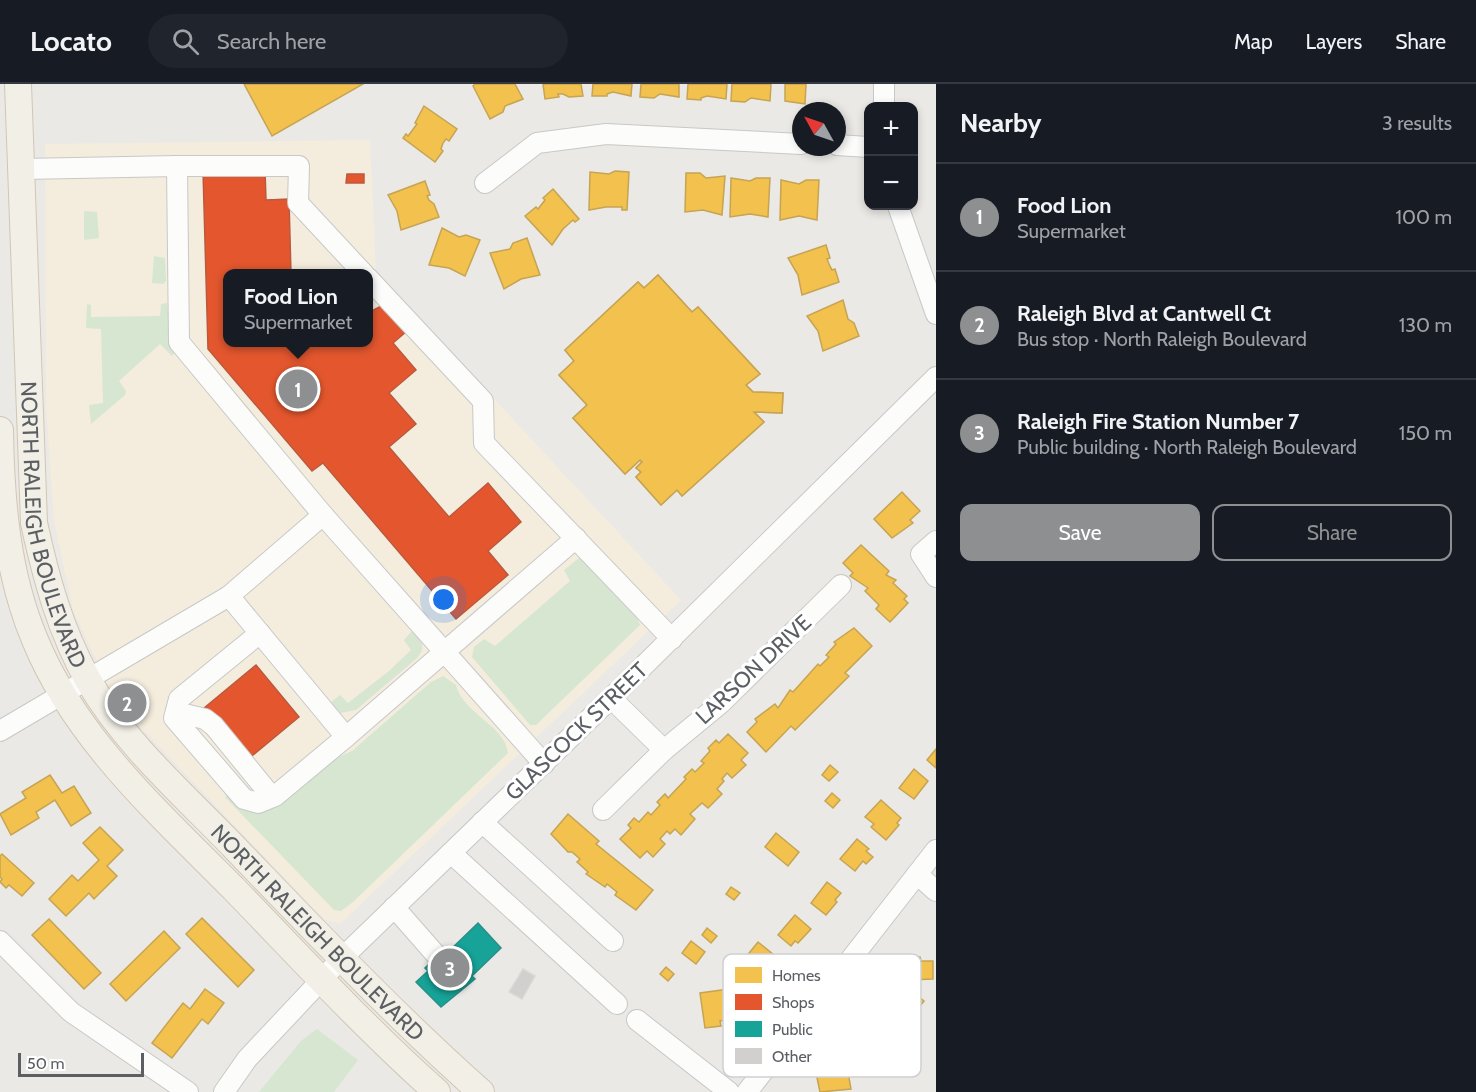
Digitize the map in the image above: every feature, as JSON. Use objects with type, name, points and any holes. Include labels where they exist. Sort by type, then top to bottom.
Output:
[{"type":"main road","name":"NORTH RALEIGH BOULEVARD","points":[[18,84],[23,169],[30,464],[34,523],[48,585],[62,628],[88,680],[109,712],[140,750],[341,959],[440,1056],[482,1092]]},
{"type":"main road","name":"NORTH RALEIGH BOULEVARD","points":[[0,430],[5,528],[20,594],[34,640],[62,695],[85,729],[118,769],[321,979],[437,1092]]},
{"type":"street","points":[[884,84],[884,102]]},
{"type":"street","points":[[485,183],[537,143],[606,134],[792,144]]},
{"type":"street","points":[[846,146],[864,147]]},
{"type":"street","points":[[177,166],[179,342],[323,515],[544,764]]},
{"type":"street","points":[[23,169],[299,166],[298,203],[360,269]]},
{"type":"street","points":[[899,210],[936,314]]},
{"type":"street","points":[[373,282],[483,401],[484,443],[672,639]]},
{"type":"street","name":"GLASCOCK STREET","points":[[224,1092],[247,1059],[321,979],[672,639],[936,377]]},
{"type":"street","points":[[0,730],[229,596],[323,515]]},
{"type":"street","points":[[260,633],[179,699],[174,718],[244,799],[258,803],[272,797],[346,737],[446,653],[576,538]]},
{"type":"street","points":[[936,541],[921,554],[936,578]]},
{"type":"street","name":"LARSON DRIVE","points":[[603,810],[664,750],[721,703],[841,585]]},
{"type":"street","points":[[229,596],[346,737]]},
{"type":"street","points":[[611,698],[664,750]]},
{"type":"street","points":[[482,822],[613,941]]},
{"type":"street","points":[[855,954],[936,850]]},
{"type":"street","points":[[451,853],[617,1004]]},
{"type":"street","points":[[917,874],[936,891]]},
{"type":"street","points":[[394,907],[437,956]]},
{"type":"street","points":[[0,941],[71,1012],[188,1092]]},
{"type":"street","points":[[637,1020],[729,1092]]},
{"type":"street","points":[[747,1092],[759,1077]]},
{"type":"shaded area","points":[[370,140],[376,272],[681,600],[340,924],[324,919],[115,700],[73,610],[54,521],[46,405],[45,144]]},
{"type":"green space","points":[[84,211],[97,212],[99,238],[84,240]]},
{"type":"green space","points":[[154,256],[165,258],[166,281],[163,284],[152,283]]},
{"type":"green space","points":[[167,303],[170,333],[176,351],[172,356],[160,344],[119,381],[126,391],[125,395],[91,424],[89,405],[103,403],[101,329],[86,328],[87,304],[91,305],[91,317],[160,316],[161,304]]},
{"type":"green space","points":[[579,558],[585,560],[637,617],[640,625],[536,725],[530,725],[472,657],[474,647],[484,639],[495,646],[570,581],[564,570]]},
{"type":"green space","points":[[412,631],[418,633],[422,643],[421,652],[417,658],[356,710],[340,713],[330,703],[340,695],[348,703],[389,671],[411,650],[404,640]]},
{"type":"green space","points":[[443,676],[456,685],[467,704],[500,735],[508,753],[353,902],[341,911],[334,910],[225,797],[231,792],[239,801],[352,751],[431,682]]},
{"type":"green space","points":[[317,1029],[358,1060],[334,1092],[259,1092],[301,1041]]},
{"type":"building: Homes","points":[[244,84],[363,84],[272,136]]},
{"type":"building: Homes","points":[[475,84],[515,84],[523,99],[505,106],[503,112],[490,119],[473,86]]},
{"type":"building: Homes","points":[[543,84],[581,84],[583,96],[569,97],[558,94],[559,97],[545,99]]},
{"type":"building: Homes","points":[[593,84],[632,84],[631,96],[613,92],[607,96],[592,96]]},
{"type":"building: Homes","points":[[641,84],[679,84],[679,97],[660,94],[654,98],[640,97]]},
{"type":"building: Homes","points":[[688,84],[727,84],[726,99],[707,96],[701,100],[687,99]]},
{"type":"building: Homes","points":[[732,84],[771,84],[770,101],[751,98],[745,102],[731,101]]},
{"type":"building: Homes","points":[[785,84],[806,84],[805,102],[785,101]]},
{"type":"building: Homes","points":[[424,106],[457,129],[449,141],[446,139],[443,143],[441,149],[443,151],[435,162],[403,138],[406,134],[408,136],[417,124],[415,123]]},
{"type":"building: Homes","points":[[615,171],[629,172],[627,210],[622,210],[622,207],[606,207],[589,210],[590,172],[609,174]]},
{"type":"building: Homes","points":[[686,173],[700,173],[706,178],[725,176],[722,215],[703,210],[685,212]]},
{"type":"building: Homes","points":[[731,178],[750,181],[756,178],[770,178],[768,217],[750,214],[730,217]]},
{"type":"building: Homes","points":[[781,180],[799,184],[806,180],[819,180],[817,220],[799,216],[780,220]]},
{"type":"building: Homes","points":[[425,181],[430,195],[427,196],[434,204],[439,217],[401,230],[397,211],[388,195]]},
{"type":"building: Homes","points":[[553,189],[579,219],[575,222],[573,220],[563,229],[552,245],[525,216],[536,207],[538,209],[545,200],[543,198]]},
{"type":"building: Homes","points":[[442,228],[459,237],[466,235],[480,240],[465,276],[449,268],[429,265]]},
{"type":"building: Homes","points":[[527,238],[540,275],[521,279],[504,289],[490,253],[510,249],[513,243]]},
{"type":"building: Homes","points":[[826,245],[830,258],[827,259],[832,270],[835,269],[839,282],[802,295],[798,275],[788,258]]},
{"type":"building: Homes","points":[[658,275],[692,312],[698,307],[760,374],[746,385],[753,392],[783,393],[782,413],[754,412],[764,422],[682,496],[677,490],[661,505],[636,477],[641,472],[636,468],[642,462],[640,460],[625,474],[573,418],[587,405],[559,375],[574,361],[565,350],[638,282],[644,288]],"holes":[[[654,340],[667,354],[663,357],[689,385],[692,382],[708,399],[664,439],[611,379]]]},
{"type":"building: Homes","points":[[658,275],[692,312],[698,307],[760,374],[746,385],[753,392],[783,393],[782,413],[754,412],[764,422],[682,496],[677,490],[661,505],[636,477],[641,472],[636,468],[642,462],[640,460],[625,474],[573,418],[587,405],[559,375],[574,361],[565,350],[638,282],[644,288]]},
{"type":"building: Homes","points":[[843,300],[848,319],[854,323],[859,336],[823,351],[818,331],[807,316]]},
{"type":"building: Homes","points":[[902,492],[920,511],[910,520],[913,523],[892,538],[874,519]]},
{"type":"building: Homes","points":[[861,545],[889,571],[886,575],[896,580],[893,583],[907,596],[904,599],[908,603],[890,622],[876,609],[879,605],[865,591],[868,588],[850,576],[853,573],[843,563]]},
{"type":"building: Homes","points":[[854,628],[872,646],[845,673],[849,676],[795,730],[791,726],[766,752],[747,732],[757,722],[755,719],[775,704],[778,708],[790,690],[793,692],[818,664],[820,666],[829,657],[826,655],[836,644],[834,642]]},
{"type":"building: Homes","points":[[728,734],[748,753],[741,760],[746,765],[732,778],[727,773],[717,789],[722,794],[708,808],[702,803],[690,814],[695,819],[681,835],[675,829],[670,834],[667,831],[660,839],[665,844],[653,857],[647,851],[640,858],[620,839],[631,828],[628,825],[634,818],[639,822],[648,812],[651,815],[660,805],[657,802],[665,794],[668,798],[692,769],[695,772],[704,763],[701,761],[710,751],[708,748],[716,740],[719,743]]},
{"type":"building: Homes","points":[[936,749],[936,768],[927,760]]},
{"type":"building: Homes","points":[[830,765],[838,772],[829,781],[822,775]]},
{"type":"building: Homes","points":[[914,769],[928,781],[914,799],[899,788]]},
{"type":"building: Homes","points":[[50,775],[62,793],[74,786],[91,813],[71,826],[55,800],[36,812],[39,818],[11,835],[0,814],[26,798],[22,792]]},
{"type":"building: Homes","points":[[832,793],[840,800],[833,808],[825,801]]},
{"type":"building: Homes","points":[[881,800],[901,818],[897,823],[899,825],[886,840],[871,827],[874,824],[865,817]]},
{"type":"building: Homes","points":[[568,814],[599,841],[596,844],[653,890],[636,910],[615,895],[617,892],[607,884],[605,887],[586,874],[588,872],[577,862],[580,859],[572,852],[568,852],[551,834]]},
{"type":"building: Homes","points":[[100,827],[123,850],[107,866],[117,876],[94,899],[89,893],[66,916],[49,899],[72,875],[78,881],[99,860],[83,843]]},
{"type":"building: Homes","points":[[776,833],[799,852],[788,866],[765,847]]},
{"type":"building: Homes","points":[[857,839],[869,849],[866,851],[873,857],[866,864],[863,861],[855,871],[840,859]]},
{"type":"building: Homes","points":[[2,854],[34,883],[22,896],[9,885],[6,888],[0,882],[2,879],[0,877],[0,856]]},
{"type":"building: Homes","points":[[827,882],[841,893],[826,915],[811,903]]},
{"type":"building: Homes","points":[[731,887],[740,893],[734,900],[726,894]]},
{"type":"building: Homes","points":[[795,915],[811,929],[798,943],[795,941],[791,946],[778,935]]},
{"type":"building: Homes","points":[[202,918],[254,970],[238,987],[186,934]]},
{"type":"building: Homes","points":[[49,919],[101,973],[84,989],[32,935]]},
{"type":"building: Homes","points":[[707,928],[717,936],[711,943],[702,935]]},
{"type":"building: Homes","points":[[164,931],[180,948],[126,1001],[110,984]]},
{"type":"building: Homes","points":[[691,941],[705,952],[696,964],[682,953]]},
{"type":"building: Homes","points":[[758,942],[773,954],[748,954]]},
{"type":"building: Homes","points":[[921,961],[933,961],[933,979],[921,979]]},
{"type":"building: Homes","points":[[666,967],[674,974],[668,981],[660,974]]},
{"type":"building: Homes","points":[[205,989],[224,1003],[208,1024],[202,1019],[172,1058],[152,1043],[183,1003],[190,1009]]},
{"type":"building: Homes","points":[[723,990],[721,1026],[705,1028],[700,993]]},
{"type":"building: Homes","points":[[817,1077],[849,1077],[851,1089],[820,1092]]},
{"type":"building: Shops","points":[[265,170],[266,200],[289,199],[291,269],[223,269],[223,347],[373,347],[373,310],[385,304],[407,331],[393,343],[416,370],[389,393],[416,424],[389,447],[449,517],[488,483],[521,522],[488,551],[508,575],[456,619],[323,463],[312,471],[208,349],[203,171]]},
{"type":"building: Shops","points":[[347,174],[364,174],[364,183],[346,183]]},
{"type":"building: Shops","points":[[256,665],[299,717],[247,760],[204,708]]},
{"type":"building: Public","points":[[478,923],[501,948],[472,976],[475,979],[441,1007],[416,982],[428,971],[425,968],[445,949],[448,952]]},
{"type":"building: Other","points":[[523,969],[535,976],[522,999],[509,992]]},
{"type":"place","name":"Food Lion","points":[[298,389]]},
{"type":"place","name":"Raleigh Blvd at Cantwell Ct","points":[[127,703]]},
{"type":"place","name":"Raleigh Fire Station Number 7","points":[[450,968]]}]
